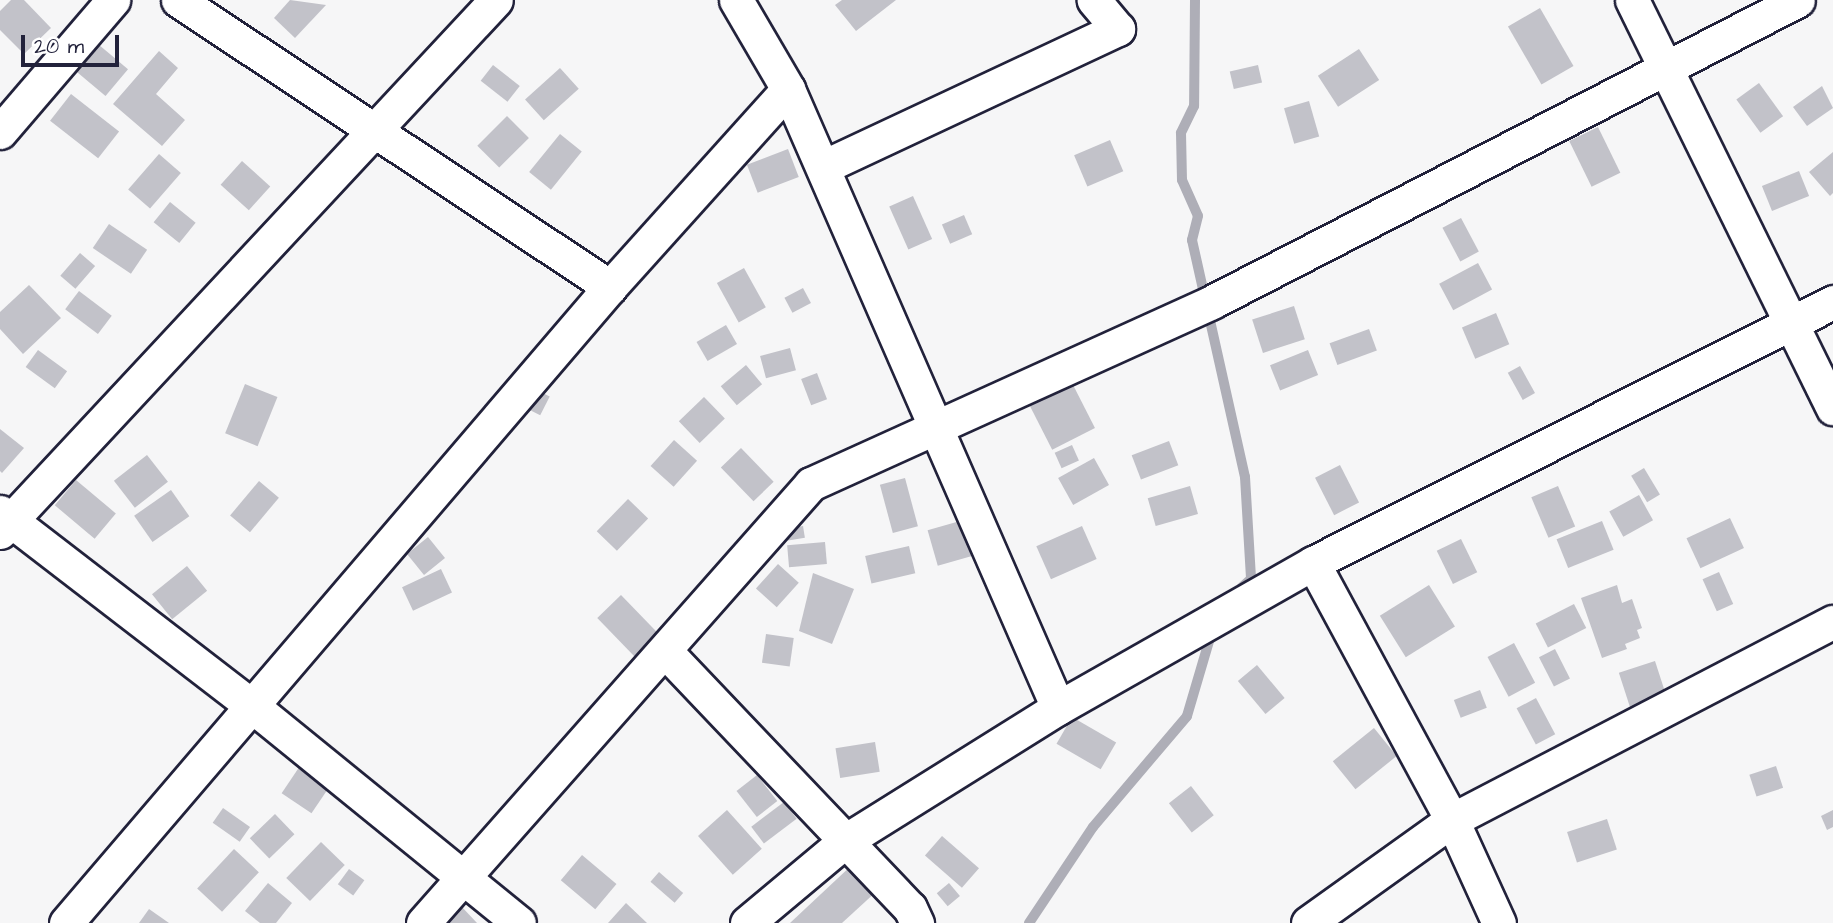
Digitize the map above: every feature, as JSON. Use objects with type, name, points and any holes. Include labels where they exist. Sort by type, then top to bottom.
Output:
[{"type":"street","points":[[0,132],[113,0]]},
{"type":"street","points":[[178,0],[377,127],[610,287]]},
{"type":"street","points":[[496,0],[4,521],[251,705],[519,923]]},
{"type":"street","points":[[736,0],[788,89],[939,428],[1058,708]]},
{"type":"street","points":[[823,167],[1118,29],[1094,0]]},
{"type":"street","points":[[1632,0],[1665,72],[1833,408]]},
{"type":"street","points":[[423,923],[811,484],[1205,305],[1665,72],[1798,0]]},
{"type":"street","points":[[66,923],[610,287],[788,89]]},
{"type":"street","points":[[747,923],[845,841],[1058,708],[1214,623],[1313,563],[1793,325],[1833,302]]},
{"type":"street","points":[[1313,563],[1452,820],[1499,923]]},
{"type":"street","points":[[1308,923],[1452,820],[1833,622]]},
{"type":"street","points":[[665,651],[910,908],[917,923]]},
{"type":"building","points":[[11,0],[24,0],[51,28],[24,54],[0,30],[0,11]]},
{"type":"building","points":[[290,0],[326,5],[295,38],[274,18]]},
{"type":"building","points":[[842,0],[896,0],[856,31],[835,5]]},
{"type":"building","points":[[1540,8],[1574,66],[1541,85],[1508,26]]},
{"type":"building","points":[[92,39],[128,69],[106,96],[70,66]]},
{"type":"building","points":[[1359,49],[1379,80],[1338,107],[1318,76]]},
{"type":"building","points":[[159,51],[178,68],[156,94],[185,120],[162,146],[113,104]]},
{"type":"building","points":[[493,65],[520,86],[507,102],[481,81]]},
{"type":"building","points":[[1258,65],[1262,83],[1234,89],[1230,72]]},
{"type":"building","points":[[560,68],[579,89],[544,120],[525,99]]},
{"type":"building","points":[[1759,83],[1783,116],[1760,133],[1736,99]]},
{"type":"building","points":[[1822,86],[1833,108],[1807,126],[1793,107]]},
{"type":"building","points":[[71,94],[119,132],[98,158],[50,121]]},
{"type":"building","points":[[1309,101],[1319,137],[1294,144],[1284,108]]},
{"type":"building","points":[[507,116],[529,138],[499,168],[477,146]]},
{"type":"building","points":[[1598,127],[1620,173],[1592,187],[1569,141]]},
{"type":"building","points":[[560,134],[582,152],[551,190],[529,172]]},
{"type":"building","points":[[1110,140],[1123,171],[1087,187],[1074,155]]},
{"type":"building","points":[[788,149],[799,177],[758,193],[747,165]]},
{"type":"building","points":[[1833,152],[1833,193],[1830,196],[1809,172]]},
{"type":"building","points":[[159,154],[181,173],[150,208],[128,189]]},
{"type":"building","points":[[242,161],[270,186],[249,210],[221,185]]},
{"type":"building","points":[[1799,171],[1809,196],[1772,211],[1762,186]]},
{"type":"building","points":[[913,196],[932,239],[908,250],[889,207]]},
{"type":"building","points":[[170,202],[196,223],[179,243],[154,222]]},
{"type":"building","points":[[964,215],[972,234],[950,244],[942,224]]},
{"type":"building","points":[[1461,218],[1479,252],[1460,261],[1442,228]]},
{"type":"building","points":[[109,224],[147,250],[131,274],[93,248]]},
{"type":"building","points":[[80,253],[95,266],[75,289],[60,276]]},
{"type":"building","points":[[1478,263],[1492,289],[1453,310],[1439,284]]},
{"type":"building","points":[[744,268],[766,307],[739,322],[717,283]]},
{"type":"building","points":[[29,285],[61,318],[23,354],[0,329],[0,312]]},
{"type":"building","points":[[803,288],[811,303],[792,313],[784,298]]},
{"type":"building","points":[[79,291],[112,316],[98,334],[65,309]]},
{"type":"building","points":[[1294,306],[1305,339],[1263,353],[1252,320]]},
{"type":"building","points":[[1496,313],[1509,344],[1475,359],[1462,327]]},
{"type":"building","points":[[726,325],[737,344],[708,361],[697,342]]},
{"type":"building","points":[[1369,329],[1377,351],[1337,365],[1330,343]]},
{"type":"building","points":[[790,348],[796,370],[766,378],[760,356]]},
{"type":"building","points":[[38,350],[67,371],[55,388],[26,367]]},
{"type":"building","points":[[1308,350],[1318,375],[1280,390],[1270,365]]},
{"type":"building","points":[[746,365],[762,384],[737,405],[721,386]]},
{"type":"building","points":[[1520,366],[1535,393],[1523,400],[1508,373]]},
{"type":"building","points":[[817,373],[827,399],[811,405],[801,379]]},
{"type":"building","points":[[1070,379],[1095,428],[1052,450],[1027,401]]},
{"type":"building","points":[[523,383],[550,397],[540,415],[513,402]]},
{"type":"building","points":[[245,384],[277,397],[258,446],[225,433]]},
{"type":"building","points":[[704,397],[725,419],[700,443],[679,421]]},
{"type":"building","points":[[0,429],[24,448],[2,473],[0,471]]},
{"type":"building","points":[[674,440],[697,461],[674,487],[651,466]]},
{"type":"building","points":[[1169,441],[1178,465],[1141,480],[1132,455]]},
{"type":"building","points":[[1072,445],[1079,461],[1062,468],[1055,453]]},
{"type":"building","points":[[741,448],[774,482],[754,501],[721,467]]},
{"type":"building","points":[[147,455],[168,482],[135,508],[114,481]]},
{"type":"building","points":[[1094,458],[1109,485],[1073,505],[1058,478]]},
{"type":"building","points":[[1340,465],[1359,502],[1334,515],[1315,478]]},
{"type":"building","points":[[1644,468],[1660,495],[1647,502],[1631,476]]},
{"type":"building","points":[[905,478],[918,526],[893,533],[880,485]]},
{"type":"building","points":[[76,480],[116,513],[95,539],[55,505]]},
{"type":"building","points":[[259,481],[279,498],[250,532],[230,515]]},
{"type":"building","points":[[1190,486],[1198,514],[1156,526],[1148,498]]},
{"type":"building","points":[[1558,486],[1575,527],[1548,538],[1531,497]]},
{"type":"building","points":[[171,490],[189,516],[152,542],[134,516]]},
{"type":"building","points":[[1639,495],[1653,520],[1623,537],[1609,511]]},
{"type":"building","points":[[628,499],[648,518],[617,551],[597,531]]},
{"type":"building","points":[[1730,518],[1744,548],[1700,568],[1686,538]]},
{"type":"building","points":[[967,519],[977,555],[938,566],[928,530]]},
{"type":"building","points":[[1602,521],[1614,550],[1568,568],[1557,539]]},
{"type":"building","points":[[803,526],[805,538],[788,541],[786,529]]},
{"type":"building","points":[[1082,526],[1097,559],[1051,579],[1036,546]]},
{"type":"building","points":[[428,537],[445,558],[424,575],[407,554]]},
{"type":"building","points":[[1461,539],[1477,572],[1453,584],[1437,551]]},
{"type":"building","points":[[825,542],[827,564],[789,567],[787,545]]},
{"type":"building","points":[[909,546],[915,573],[871,583],[865,556]]},
{"type":"building","points":[[778,564],[799,583],[777,607],[756,589]]},
{"type":"building","points":[[187,566],[207,591],[172,619],[152,594]]},
{"type":"building","points":[[441,569],[452,593],[413,611],[402,587]]},
{"type":"building","points":[[1719,572],[1733,604],[1717,611],[1703,579]]},
{"type":"building","points":[[813,573],[854,589],[832,644],[799,631]]},
{"type":"building","points":[[1429,585],[1455,627],[1406,657],[1380,616]]},
{"type":"building","points":[[1617,585],[1622,603],[1632,599],[1642,628],[1637,630],[1640,638],[1625,644],[1627,649],[1602,658],[1581,598]]},
{"type":"building","points":[[621,595],[659,634],[635,657],[597,618]]},
{"type":"building","points":[[1574,604],[1586,628],[1548,648],[1536,624]]},
{"type":"building","points":[[766,634],[794,638],[790,667],[762,663]]},
{"type":"building","points":[[1514,643],[1535,683],[1509,697],[1488,657]]},
{"type":"building","points":[[1555,649],[1570,678],[1554,687],[1539,657]]},
{"type":"building","points":[[1655,661],[1667,697],[1631,709],[1619,673]]},
{"type":"building","points":[[1257,665],[1285,698],[1265,714],[1238,681]]},
{"type":"building","points":[[1480,690],[1487,708],[1461,718],[1454,700]]},
{"type":"building","points":[[1536,698],[1555,734],[1536,745],[1517,708]]},
{"type":"building","points":[[1072,717],[1116,742],[1101,769],[1056,744]]},
{"type":"building","points":[[1374,728],[1397,756],[1355,789],[1333,761]]},
{"type":"building","points":[[875,742],[880,772],[840,778],[835,748]]},
{"type":"building","points":[[304,760],[334,780],[311,813],[282,793]]},
{"type":"building","points":[[1776,766],[1783,788],[1756,797],[1749,775]]},
{"type":"building","points":[[757,775],[777,801],[757,817],[737,791]]},
{"type":"building","points":[[1191,786],[1214,815],[1192,832],[1169,803]]},
{"type":"building","points":[[784,802],[797,819],[764,843],[751,827]]},
{"type":"building","points":[[223,808],[250,827],[240,842],[213,823]]},
{"type":"building","points":[[727,810],[762,849],[733,875],[698,836]]},
{"type":"building","points":[[1833,810],[1833,827],[1827,830],[1821,816]]},
{"type":"building","points":[[275,814],[294,834],[269,858],[250,838]]},
{"type":"building","points":[[1607,819],[1617,849],[1577,862],[1567,832]]},
{"type":"building","points":[[942,836],[979,868],[962,888],[925,856]]},
{"type":"building","points":[[321,842],[345,865],[310,901],[286,878]]},
{"type":"building","points":[[234,849],[259,872],[222,912],[197,888]]},
{"type":"building","points":[[582,855],[616,884],[595,909],[561,880]]},
{"type":"building","points":[[853,864],[878,890],[842,923],[790,923]]},
{"type":"building","points":[[349,869],[364,880],[353,896],[338,884]]},
{"type":"building","points":[[659,872],[683,893],[675,903],[650,882]]},
{"type":"building","points":[[268,883],[292,903],[276,923],[260,923],[245,911]]},
{"type":"building","points":[[949,883],[960,896],[948,906],[937,893]]},
{"type":"building","points":[[626,903],[647,923],[608,923]]},
{"type":"building","points":[[461,906],[477,923],[443,923]]},
{"type":"building","points":[[149,909],[169,923],[139,923]]},
{"type":"waterway","points":[[1195,0],[1194,106],[1181,133],[1182,180],[1198,216],[1192,240],[1245,477],[1251,579],[1241,588]]},
{"type":"waterway","points":[[1029,923],[1093,827],[1187,716],[1212,631]]}]
